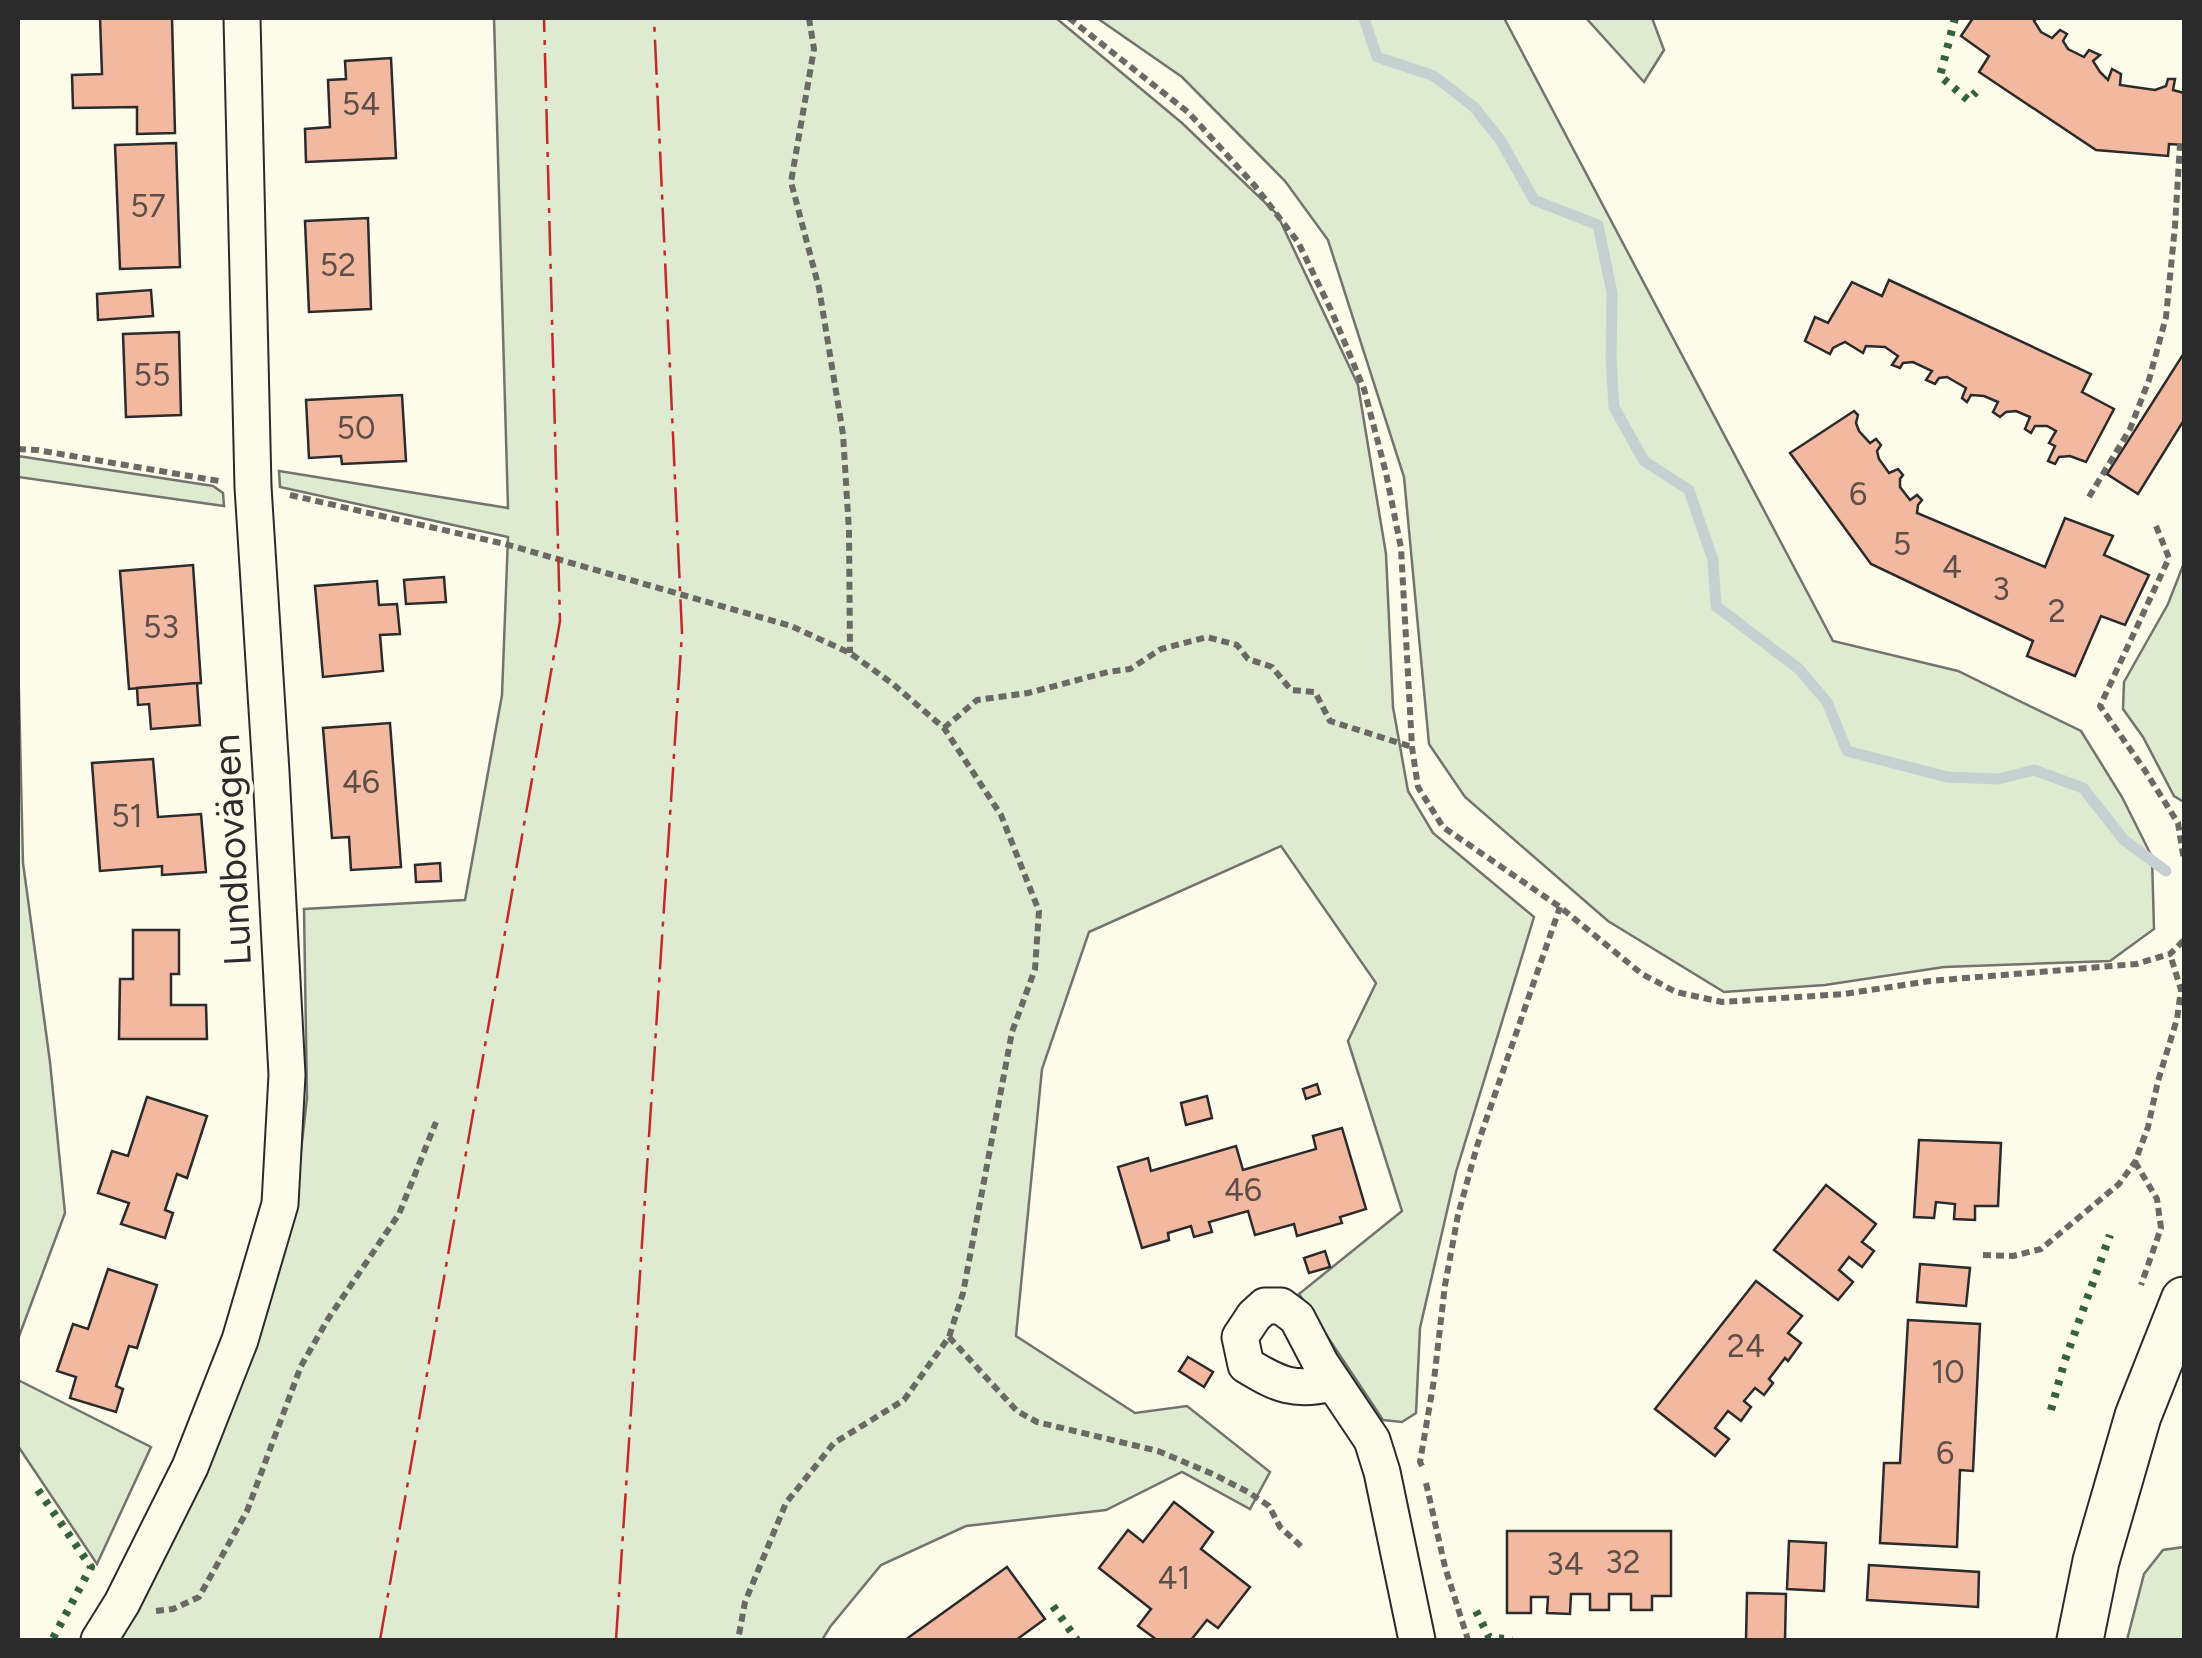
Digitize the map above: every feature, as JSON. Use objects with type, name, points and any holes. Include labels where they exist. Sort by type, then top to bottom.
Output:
[{"type":"street","name":"Lundbovägen","points":[[99,1640],[122,1603],[190,1467],[233,1358],[280,1204],[287,1075],[253,487],[242,18]]},
{"type":"street","points":[[2080,1640],[2096,1561],[2138,1416],[2184,1300]]},
{"type":"street","points":[[1333,1383],[1372,1440],[1417,1640]]},
{"type":"path","points":[[809,18],[814,49],[792,182],[818,288],[842,434],[849,531],[850,652]]},
{"type":"path","points":[[1069,18],[1188,114],[1255,186],[1298,242],[1332,312],[1364,389],[1386,473],[1401,548],[1412,747],[1418,787],[1443,828],[1560,908],[1642,974],[1676,992],[1722,1002],[1844,994],[1930,981],[2136,964],[2170,954],[2184,938]]},
{"type":"path","points":[[2089,498],[2130,429],[2149,380],[2166,317],[2180,144]]},
{"type":"path","points":[[18,448],[253,487],[505,544],[791,626],[850,652],[944,728],[1002,815],[1039,911],[1034,968],[1012,1032],[963,1293],[948,1338],[904,1400],[834,1443],[786,1503],[745,1602],[738,1640]]},
{"type":"path","points":[[2156,526],[2169,558],[2100,706],[2178,823],[2184,861]]},
{"type":"path","points":[[944,728],[977,700],[1028,693],[1130,669],[1161,649],[1208,637],[1237,645],[1248,658],[1272,667],[1291,690],[1314,692],[1330,721],[1412,747]]},
{"type":"path","points":[[1468,1640],[1445,1567],[1420,1462],[1458,1215],[1476,1146],[1560,908]]},
{"type":"path","points":[[1983,1255],[2012,1256],[2041,1250],[2119,1184],[2135,1162],[2177,1019],[2181,990],[2170,954]]},
{"type":"path","points":[[122,1603],[147,1611],[173,1609],[199,1597],[247,1511],[301,1366],[399,1214],[436,1122]]},
{"type":"path","points":[[948,1338],[1017,1411],[1037,1422],[1158,1451],[1215,1475],[1269,1506],[1280,1527],[1303,1548]]},
{"type":"green space","points":[[494,18],[1056,18],[1182,123],[1277,214],[1358,385],[1386,554],[1393,707],[1408,791],[1433,833],[1534,917],[1456,1172],[1420,1328],[1416,1413],[1402,1422],[1383,1420],[1299,1294],[1402,1211],[1348,1041],[1376,983],[1281,846],[1089,932],[1042,1069],[1016,1336],[1135,1413],[1187,1406],[1270,1472],[1250,1509],[1182,1472],[1106,1510],[966,1526],[881,1565],[822,1640],[119,1640],[294,1212],[307,1098],[304,909],[465,900],[502,695],[508,537],[280,487],[279,471],[508,508]]},
{"type":"green space","points":[[1097,18],[1504,18],[1833,641],[1958,671],[2081,731],[2122,797],[2152,857],[2154,929],[2110,961],[1944,967],[1825,985],[1724,992],[1608,921],[1465,797],[1429,744],[1404,477],[1328,240],[1285,181],[1182,77]]},
{"type":"green space","points":[[1586,18],[1652,18],[1664,50],[1644,82]]},
{"type":"green space","points":[[18,456],[213,486],[223,493],[224,506],[18,477]]},
{"type":"green space","points":[[2184,563],[2184,802],[2174,796],[2143,737],[2123,709],[2124,682],[2168,604]]},
{"type":"green space","points":[[18,652],[23,863],[50,1062],[65,1213],[18,1339]]},
{"type":"green space","points":[[18,1380],[151,1447],[97,1564],[18,1446]]},
{"type":"green space","points":[[2184,1547],[2184,1640],[2127,1640],[2144,1574],[2163,1550]]},
{"type":"building","points":[[100,18],[172,18],[175,133],[137,134],[137,107],[73,108],[72,75],[102,74]]},
{"type":"building","points":[[1973,18],[2037,18],[2034,21],[2041,32],[2052,38],[2060,30],[2067,34],[2063,41],[2068,49],[2084,57],[2089,50],[2100,55],[2093,61],[2100,72],[2108,80],[2112,69],[2121,74],[2120,85],[2155,90],[2166,86],[2168,79],[2175,79],[2173,90],[2184,93],[2184,145],[2169,144],[2168,156],[2096,150],[1979,72],[1989,56],[1961,36]]},
{"type":"building","points":[[391,58],[396,158],[306,162],[305,129],[330,127],[328,80],[346,79],[345,61]]},
{"type":"building","points":[[176,143],[180,267],[120,269],[115,145]]},
{"type":"building","points":[[368,218],[371,309],[309,312],[305,221]]},
{"type":"building","points":[[1889,280],[2091,374],[2082,392],[2114,409],[2086,462],[2070,456],[2059,457],[2055,464],[2048,461],[2055,446],[2049,443],[2056,431],[2035,426],[2031,433],[2025,429],[2030,417],[2016,411],[2000,417],[1993,412],[1998,402],[1984,396],[1971,395],[1967,402],[1962,398],[1966,388],[1947,377],[1939,378],[1935,384],[1926,380],[1932,371],[1913,362],[1903,363],[1900,368],[1892,365],[1898,356],[1885,347],[1866,346],[1863,353],[1845,342],[1830,354],[1805,341],[1815,317],[1828,323],[1852,282],[1882,296]]},
{"type":"building","points":[[151,290],[153,316],[98,320],[97,294]]},
{"type":"building","points":[[179,332],[181,415],[126,417],[123,334]]},
{"type":"building","points":[[2184,353],[2184,420],[2138,494],[2107,474]]},
{"type":"building","points":[[402,395],[406,461],[342,464],[341,456],[309,458],[306,400]]},
{"type":"building","points":[[1854,411],[1859,431],[1870,443],[1876,439],[1881,445],[1877,451],[1879,459],[1889,473],[1898,469],[1903,475],[1900,487],[1910,500],[1917,495],[1922,500],[1917,513],[2045,567],[2065,518],[2113,536],[2104,555],[2149,575],[2125,625],[2101,616],[2075,676],[2027,656],[2033,641],[1871,564],[1790,453]]},
{"type":"building","points":[[193,565],[201,683],[129,689],[120,571]]},
{"type":"building","points":[[444,577],[446,602],[406,604],[404,580]]},
{"type":"building","points":[[377,581],[379,605],[397,604],[400,634],[380,635],[383,671],[323,677],[315,586]]},
{"type":"building","points":[[197,683],[200,725],[151,729],[149,704],[138,705],[137,688]]},
{"type":"building","points":[[390,723],[401,867],[351,870],[349,837],[332,838],[323,728]]},
{"type":"building","points":[[153,759],[158,817],[201,814],[206,872],[162,875],[162,866],[100,871],[92,763]]},
{"type":"building","points":[[440,863],[441,881],[416,882],[415,865]]},
{"type":"building","points":[[133,930],[179,930],[179,974],[171,974],[171,1005],[206,1005],[207,1039],[119,1039],[120,979],[133,979]]},
{"type":"building","points":[[1317,1084],[1320,1094],[1306,1099],[1303,1089]]},
{"type":"building","points":[[1207,1096],[1212,1118],[1186,1125],[1181,1103]]},
{"type":"building","points":[[147,1097],[207,1116],[187,1178],[177,1174],[165,1210],[173,1213],[165,1238],[121,1224],[129,1203],[98,1193],[112,1151],[128,1156]]},
{"type":"building","points":[[1342,1128],[1366,1209],[1340,1217],[1342,1223],[1297,1236],[1294,1224],[1255,1235],[1248,1211],[1209,1222],[1212,1232],[1194,1237],[1191,1226],[1168,1233],[1169,1240],[1142,1248],[1118,1167],[1148,1158],[1151,1171],[1236,1146],[1243,1170],[1316,1149],[1313,1136]]},
{"type":"building","points":[[1919,1140],[2001,1143],[1998,1206],[1975,1206],[1975,1220],[1954,1219],[1955,1204],[1936,1202],[1934,1218],[1914,1217]]},
{"type":"building","points":[[1826,1185],[1876,1224],[1862,1242],[1874,1251],[1862,1267],[1849,1257],[1839,1270],[1853,1282],[1838,1300],[1774,1250]]},
{"type":"building","points":[[1325,1251],[1330,1267],[1309,1273],[1304,1258]]},
{"type":"building","points":[[1920,1264],[1970,1268],[1966,1306],[1917,1302]]},
{"type":"building","points":[[108,1269],[157,1285],[137,1348],[129,1346],[116,1386],[123,1389],[116,1412],[70,1398],[76,1377],[57,1371],[73,1324],[88,1329]]},
{"type":"building","points":[[1756,1281],[1802,1316],[1788,1333],[1801,1343],[1769,1379],[1773,1383],[1764,1395],[1755,1388],[1744,1401],[1751,1407],[1741,1421],[1728,1411],[1715,1428],[1729,1439],[1715,1456],[1655,1409]]},
{"type":"building","points":[[1908,1320],[1980,1324],[1973,1471],[1960,1470],[1957,1547],[1880,1543],[1884,1463],[1900,1463]]},
{"type":"building","points":[[1188,1357],[1213,1372],[1204,1387],[1179,1371]]},
{"type":"building","points":[[1174,1502],[1213,1532],[1201,1549],[1250,1587],[1218,1628],[1207,1620],[1191,1640],[1157,1640],[1138,1626],[1151,1609],[1099,1568],[1128,1530],[1143,1542]]},
{"type":"building","points":[[1507,1531],[1671,1531],[1671,1596],[1652,1596],[1652,1610],[1631,1610],[1631,1594],[1609,1594],[1609,1610],[1590,1610],[1590,1594],[1571,1594],[1570,1614],[1547,1613],[1548,1597],[1531,1597],[1531,1613],[1507,1613]]},
{"type":"building","points":[[1789,1541],[1826,1543],[1824,1591],[1787,1589]]},
{"type":"building","points":[[1869,1565],[1979,1572],[1978,1607],[1867,1600]]},
{"type":"building","points":[[1007,1567],[1045,1619],[1016,1640],[905,1640]]},
{"type":"building","points":[[1747,1593],[1786,1594],[1785,1640],[1746,1640]]},
{"type":"waterway","points":[[1364,18],[1377,57],[1434,76],[1474,107],[1501,141],[1534,200],[1598,225],[1612,293],[1614,407],[1644,461],[1689,490],[1713,560],[1716,606],[1799,669],[1827,702],[1847,751],[1947,777],[1998,779],[2034,770],[2083,788],[2124,840],[2166,871]]},
{"type":"hedge","points":[[1955,18],[1940,76],[1968,100],[1976,92]]},
{"type":"hedge","points":[[2051,1410],[2110,1235]]},
{"type":"hedge","points":[[38,1490],[91,1567],[52,1640]]},
{"type":"hedge","points":[[1053,1606],[1077,1640]]},
{"type":"hedge","points":[[1476,1611],[1489,1637],[1512,1640]]},
{"type":"power","points":[[380,1640],[560,621],[544,18]]},
{"type":"power","points":[[616,1640],[682,633],[654,18]]}]
